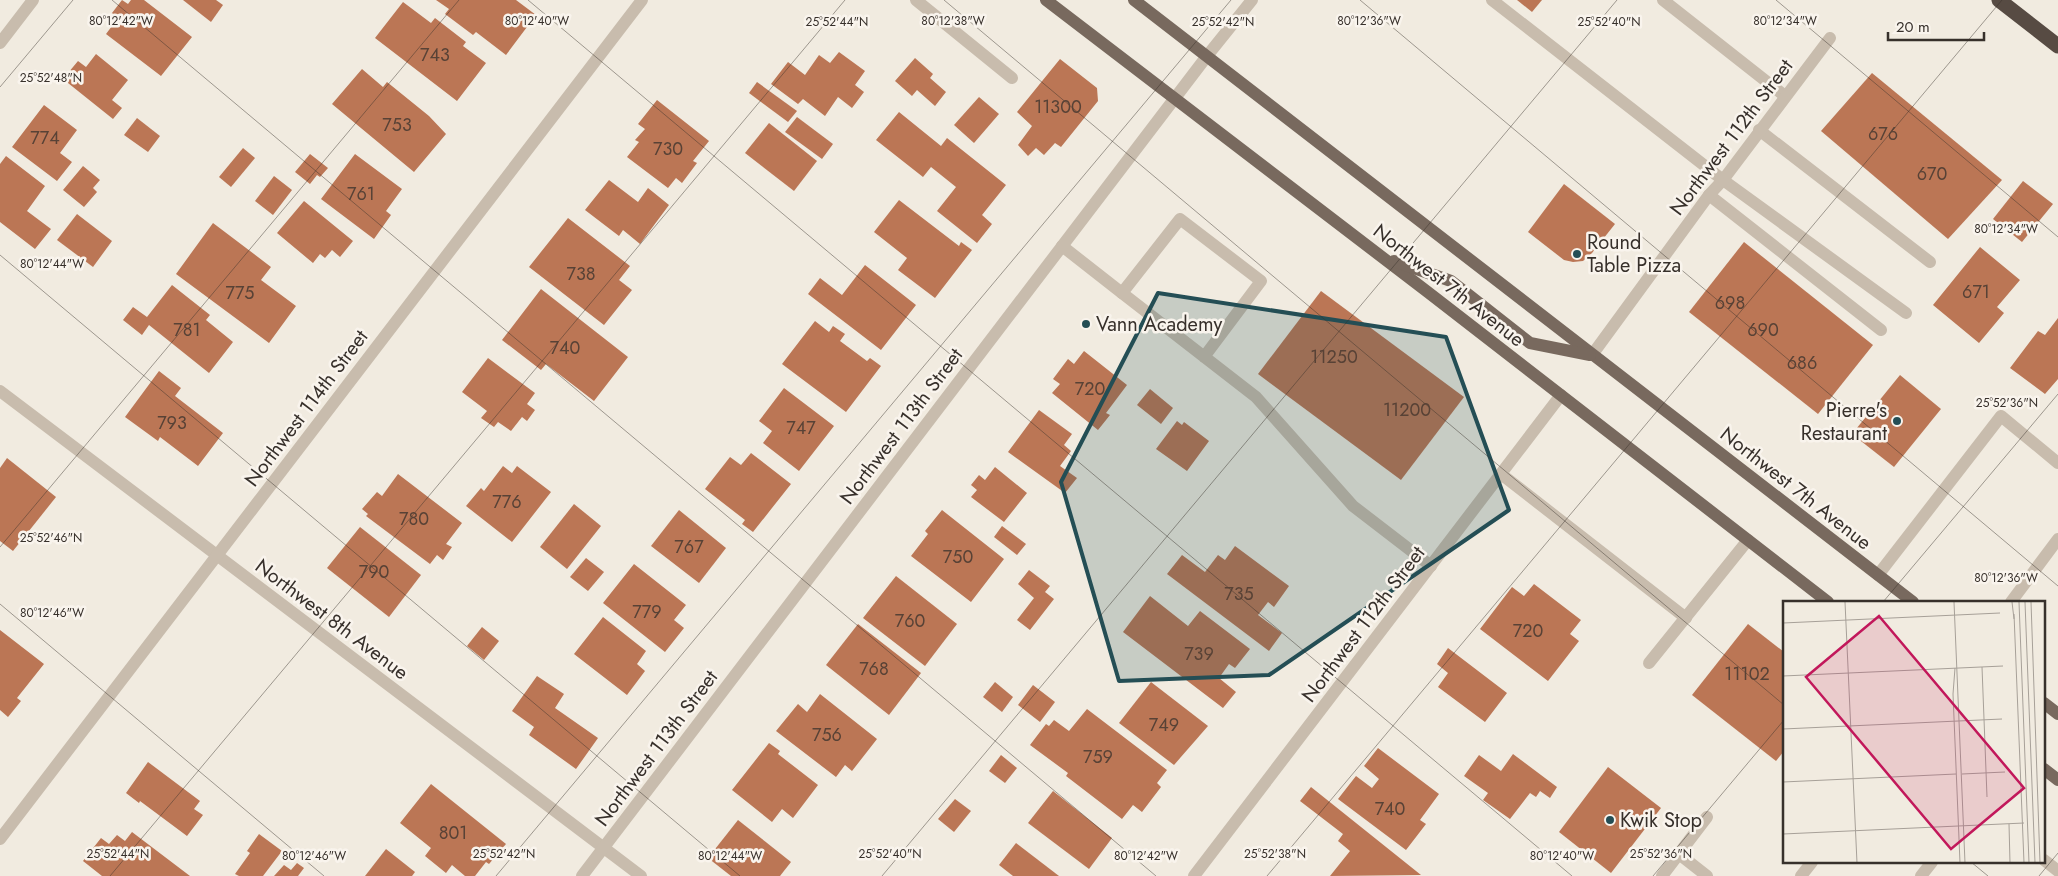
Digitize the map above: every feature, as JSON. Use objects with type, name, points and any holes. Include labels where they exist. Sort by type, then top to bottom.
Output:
[{"type":"highway","points":[[1999,0],[2058,46]]},
{"type":"main road","name":"Northwest 7th Avenue","points":[[1046,0],[1827,601]]},
{"type":"main road","name":"Northwest 7th Avenue","points":[[1134,0],[1911,601]]},
{"type":"main road","points":[[1382,257],[1451,281],[1530,344],[1592,356]]},
{"type":"main road","points":[[2046,771],[2058,780]]},
{"type":"street","points":[[0,43],[33,0]]},
{"type":"street","name":"Northwest 114th Street","points":[[0,838],[642,0]]},
{"type":"street","points":[[916,0],[1012,78]]},
{"type":"street","name":"Northwest 113th Street","points":[[582,876],[1207,56],[1252,0]]},
{"type":"street","points":[[1492,0],[1723,180],[1906,313]]},
{"type":"street","points":[[1662,0],[1785,96]]},
{"type":"street","name":"Northwest 112th Street","points":[[1592,356],[1709,195],[1723,180],[1830,38]]},
{"type":"street","points":[[1759,130],[1930,262]]},
{"type":"street","points":[[1709,195],[1882,330]]},
{"type":"street","points":[[1122,293],[1180,219],[1261,281],[1204,357]]},
{"type":"street","points":[[1062,246],[1256,397],[1353,506],[1431,566]]},
{"type":"street","name":"Northwest 8th Avenue","points":[[0,391],[641,876]]},
{"type":"street","name":"Northwest 112th Street","points":[[1194,876],[1561,395]]},
{"type":"street","points":[[1878,575],[2001,416],[2058,463]]},
{"type":"street","points":[[1501,474],[1686,618]]},
{"type":"street","points":[[2012,601],[2058,539]]},
{"type":"street","points":[[1649,663],[1748,540]]},
{"type":"street","points":[[1662,876],[1707,817]]},
{"type":"street","points":[[1679,854],[1707,876]]},
{"type":"street","points":[[2046,862],[2058,871]]},
{"type":"street","points":[[1801,876],[1810,864]]},
{"type":"street","points":[[1921,876],[1930,864]]},
{"type":"highlighted area","points":[[1158,293],[1446,337],[1509,510],[1269,675],[1119,681],[1061,482]]},
{"type":"building","points":[[122,0],[128,4],[131,0],[144,0],[192,37],[161,76],[106,34],[118,18],[112,13]]},
{"type":"building","points":[[183,0],[216,0],[223,5],[211,22]]},
{"type":"building","points":[[436,0],[516,0],[536,15],[506,55],[476,32],[473,35],[445,14],[449,9]]},
{"type":"building","points":[[1517,0],[1542,0],[1532,12]]},
{"type":"building","points":[[403,2],[431,23],[435,18],[466,42],[463,46],[486,63],[457,101],[375,38]]},
{"type":"building","points":[[839,52],[865,71],[855,85],[864,92],[852,108],[838,97],[825,116],[803,99],[798,104],[771,84],[788,62],[805,75],[819,55],[830,63]]},
{"type":"building","points":[[96,54],[128,80],[112,100],[122,108],[113,119],[63,79],[78,61],[86,67]]},
{"type":"building","points":[[915,58],[933,74],[930,78],[946,92],[935,106],[917,90],[912,96],[895,81]]},
{"type":"building","points":[[1060,59],[1097,88],[1098,101],[1061,147],[1055,143],[1044,155],[1036,148],[1028,156],[1018,145],[1032,126],[1017,112]]},
{"type":"building","points":[[362,69],[383,87],[387,82],[429,116],[446,134],[414,172],[332,104]]},
{"type":"building","points":[[1872,73],[2002,180],[1948,239],[1821,131]]},
{"type":"building","points":[[757,82],[797,111],[788,122],[749,93]]},
{"type":"building","points":[[979,97],[999,114],[974,143],[954,125]]},
{"type":"building","points":[[657,100],[709,141],[693,161],[697,163],[682,183],[676,178],[668,188],[627,157],[639,142],[635,140],[645,129],[638,124]]},
{"type":"building","points":[[44,105],[77,130],[60,153],[72,162],[57,181],[12,147]]},
{"type":"building","points":[[899,112],[941,146],[947,138],[1006,185],[982,215],[992,224],[977,243],[937,211],[956,187],[931,167],[923,177],[876,140]]},
{"type":"building","points":[[797,117],[833,144],[822,159],[785,132]]},
{"type":"building","points":[[137,118],[160,136],[148,152],[124,135]]},
{"type":"building","points":[[769,123],[817,161],[794,191],[745,153]]},
{"type":"building","points":[[243,148],[255,158],[231,187],[219,177]]},
{"type":"building","points":[[310,154],[328,168],[320,177],[317,175],[310,184],[295,172]]},
{"type":"building","points":[[355,154],[402,189],[386,211],[391,215],[374,239],[321,199]]},
{"type":"building","points":[[6,156],[45,186],[27,211],[51,229],[35,249],[0,222],[0,164]]},
{"type":"building","points":[[83,166],[100,180],[93,188],[97,192],[84,207],[63,190]]},
{"type":"building","points":[[274,176],[292,190],[273,215],[255,201]]},
{"type":"building","points":[[609,180],[638,202],[648,188],[669,205],[640,244],[623,230],[619,236],[585,210]]},
{"type":"building","points":[[2023,181],[2053,204],[2022,242],[1993,219]]},
{"type":"building","points":[[1564,184],[1615,224],[1592,253],[1583,261],[1573,262],[1564,260],[1528,232]]},
{"type":"building","points":[[899,200],[959,246],[961,242],[972,250],[935,298],[898,270],[907,258],[874,232]]},
{"type":"building","points":[[304,201],[353,241],[340,257],[332,250],[325,258],[320,254],[313,263],[277,233]]},
{"type":"building","points":[[77,214],[112,241],[93,267],[57,240]]},
{"type":"building","points":[[568,218],[630,266],[619,280],[632,290],[604,325],[529,267]]},
{"type":"building","points":[[213,223],[271,267],[261,280],[296,306],[269,343],[176,274]]},
{"type":"building","points":[[1744,242],[1873,345],[1818,414],[1689,312]]},
{"type":"building","points":[[1980,247],[2020,280],[1997,307],[2004,313],[1979,343],[1933,305]]},
{"type":"building","points":[[865,265],[916,305],[881,350],[808,294],[820,278],[842,295]]},
{"type":"building","points":[[172,285],[210,315],[206,320],[233,342],[209,373],[149,325],[142,335],[123,320],[133,307],[147,317]]},
{"type":"building","points":[[541,289],[628,357],[594,401],[546,364],[541,370],[502,340]]},
{"type":"building","points":[[1321,291],[1464,397],[1401,480],[1258,374]]},
{"type":"building","points":[[2058,318],[2058,379],[2045,394],[2010,368],[2038,331],[2045,335]]},
{"type":"building","points":[[815,321],[829,332],[833,326],[845,334],[840,341],[867,361],[870,358],[881,366],[846,412],[782,364]]},
{"type":"building","points":[[1084,351],[1127,385],[1106,413],[1110,415],[1098,430],[1052,393],[1060,384],[1053,379],[1068,359],[1074,364]]},
{"type":"building","points":[[488,358],[535,393],[527,404],[535,410],[527,421],[522,417],[511,431],[498,422],[494,427],[481,418],[487,411],[462,392]]},
{"type":"building","points":[[159,371],[181,388],[175,396],[223,433],[198,466],[160,437],[158,441],[125,417]]},
{"type":"building","name":"Pierre's Restaurant","points":[[1900,375],[1941,409],[1894,467],[1852,434]]},
{"type":"building","points":[[784,388],[834,426],[799,471],[763,443],[772,431],[759,421]]},
{"type":"building","points":[[1150,389],[1173,408],[1161,424],[1137,405]]},
{"type":"building","points":[[1039,410],[1072,434],[1064,445],[1071,451],[1060,466],[1077,478],[1065,493],[1008,452]]},
{"type":"building","points":[[1177,421],[1182,425],[1184,422],[1209,441],[1187,471],[1156,449]]},
{"type":"building","points":[[751,453],[791,484],[753,532],[742,524],[745,520],[705,489],[730,457],[741,465]]},
{"type":"building","points":[[7,458],[56,497],[13,551],[0,541],[0,468]]},
{"type":"building","points":[[503,466],[512,473],[517,466],[551,492],[512,542],[466,506],[481,488],[484,491]]},
{"type":"building","points":[[995,467],[1027,493],[1004,522],[971,497],[977,490],[971,485],[979,475],[985,480]]},
{"type":"building","points":[[398,474],[462,523],[446,544],[452,547],[443,560],[437,555],[430,564],[366,516],[368,514],[362,509],[377,492],[382,496]]},
{"type":"building","points":[[574,504],[601,526],[567,569],[540,547]]},
{"type":"building","points":[[679,510],[726,548],[699,583],[651,546]]},
{"type":"building","points":[[942,510],[1004,559],[971,602],[911,556],[928,534],[925,531]]},
{"type":"building","points":[[1002,526],[1026,544],[1017,555],[994,537]]},
{"type":"building","points":[[360,527],[421,575],[389,617],[327,568]]},
{"type":"building","points":[[1235,546],[1289,586],[1274,607],[1268,602],[1258,615],[1282,633],[1269,651],[1167,574],[1182,555],[1205,572],[1218,555],[1225,560]]},
{"type":"building","points":[[586,558],[604,572],[588,591],[570,577]]},
{"type":"building","points":[[634,564],[686,605],[674,620],[684,628],[665,652],[603,603]]},
{"type":"building","points":[[1029,570],[1050,586],[1045,592],[1054,599],[1030,630],[1017,620],[1034,598],[1018,584]]},
{"type":"building","points":[[896,576],[957,624],[925,666],[863,618]]},
{"type":"building","points":[[1534,584],[1581,620],[1570,634],[1579,641],[1548,681],[1480,629],[1512,587],[1524,596]]},
{"type":"building","points":[[1150,596],[1188,626],[1200,611],[1250,649],[1235,668],[1229,664],[1219,678],[1236,692],[1223,708],[1123,632]]},
{"type":"building","points":[[603,617],[646,651],[637,664],[645,671],[627,695],[574,654]]},
{"type":"building","points":[[858,624],[921,673],[889,715],[826,665]]},
{"type":"building","points":[[1748,624],[1783,651],[1783,752],[1776,761],[1692,695]]},
{"type":"building","points":[[482,627],[499,641],[484,660],[467,646]]},
{"type":"building","points":[[0,630],[44,664],[17,698],[21,701],[8,717],[0,710]]},
{"type":"building","points":[[1448,648],[1507,693],[1485,722],[1438,687],[1448,673],[1437,664]]},
{"type":"building","points":[[537,676],[564,694],[555,708],[598,738],[576,769],[529,735],[534,727],[512,711]]},
{"type":"building","points":[[995,682],[1013,697],[1002,712],[983,697]]},
{"type":"building","points":[[1151,682],[1208,726],[1174,765],[1119,723]]},
{"type":"building","points":[[1033,685],[1055,702],[1040,722],[1018,705]]},
{"type":"building","points":[[820,694],[877,739],[852,771],[845,765],[836,777],[776,731],[798,704],[807,712]]},
{"type":"building","points":[[1087,709],[1167,770],[1157,783],[1161,787],[1142,812],[1133,805],[1122,819],[1066,776],[1068,773],[1030,745],[1046,724],[1049,726],[1054,720],[1069,731]]},
{"type":"building","points":[[769,743],[780,751],[778,754],[818,785],[793,818],[782,809],[772,822],[732,790]]},
{"type":"building","points":[[1378,748],[1439,794],[1420,820],[1426,824],[1406,850],[1338,799],[1356,776],[1372,788],[1379,779],[1364,766]]},
{"type":"building","points":[[1513,754],[1557,787],[1550,798],[1540,791],[1536,797],[1530,793],[1510,819],[1483,800],[1488,793],[1464,776],[1479,755],[1501,771]]},
{"type":"building","points":[[1001,755],[1017,768],[1005,783],[989,771]]},
{"type":"building","points":[[148,762],[200,801],[194,809],[203,815],[187,836],[140,801],[139,803],[126,793]]},
{"type":"building","name":"Kwik Stop","points":[[1608,767],[1661,808],[1611,873],[1559,832]]},
{"type":"building","points":[[431,784],[506,844],[489,864],[486,862],[475,876],[465,876],[452,865],[446,873],[425,856],[431,848],[400,823]]},
{"type":"building","points":[[1311,787],[1421,875],[1330,876],[1350,851],[1338,841],[1343,834],[1300,801]]},
{"type":"building","points":[[1053,791],[1112,838],[1089,869],[1028,823]]},
{"type":"building","points":[[955,799],[971,811],[954,832],[938,819]]},
{"type":"building","points":[[738,820],[791,862],[780,876],[731,876],[708,858]]},
{"type":"building","points":[[132,832],[190,876],[102,876],[83,861],[101,838],[109,844],[117,835],[125,841]]},
{"type":"building","points":[[259,834],[282,851],[263,876],[239,876],[235,874],[250,853],[247,851]]},
{"type":"building","points":[[1016,843],[1059,876],[1013,876],[999,865]]},
{"type":"building","points":[[386,849],[415,872],[412,876],[365,876]]},
{"type":"building","points":[[297,863],[304,868],[298,876],[274,876],[284,865],[291,870]]},
{"type":"place","name":"Round Table Pizza","points":[[1577,254]]},
{"type":"place","name":"Vann Academy","points":[[1086,324]]},
{"type":"place","name":"Pierre's Restaurant","points":[[1897,421]]},
{"type":"place","name":"Kwik Stop","points":[[1610,820]]}]
